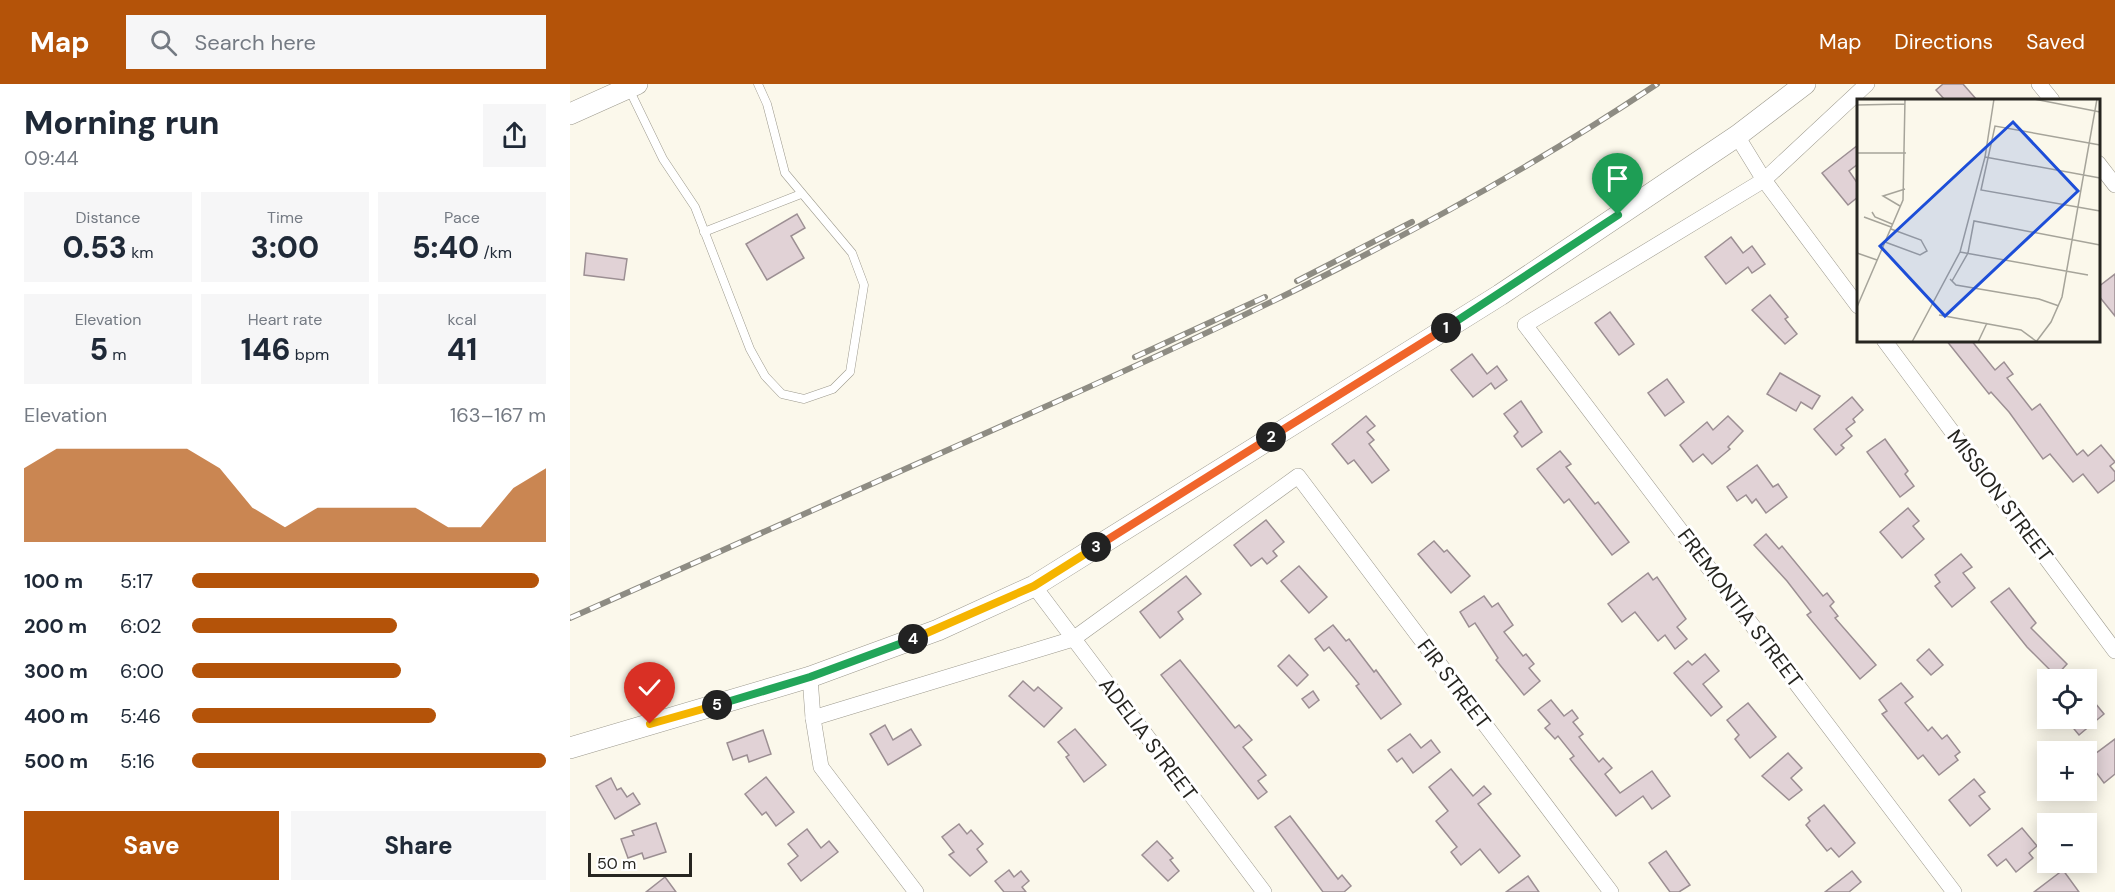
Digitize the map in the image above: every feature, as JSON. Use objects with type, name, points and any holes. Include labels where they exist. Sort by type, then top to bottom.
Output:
[{"type":"street","points":[[570,748],[810,677],[938,630],[1034,586],[1500,294],[1737,136],[1805,84]]},
{"type":"street","points":[[1764,180],[1867,84]]},
{"type":"street","points":[[2039,84],[2051,99]]},
{"type":"street","points":[[570,114],[633,86]]},
{"type":"street","points":[[1737,136],[1764,180],[1857,305]]},
{"type":"street","points":[[2100,166],[2115,185]]},
{"type":"street","name":"FREMONTIA STREET","points":[[1764,180],[1526,325],[1954,892]]},
{"type":"street","name":"MISSION STREET","points":[[1885,342],[2115,651]]},
{"type":"street","name":"FIR STREET","points":[[1073,639],[1298,476],[1611,892]]},
{"type":"street","name":"ADELIA STREET","points":[[1034,586],[1264,892]]},
{"type":"street","points":[[813,718],[1073,639]]},
{"type":"street","points":[[810,677],[813,718],[821,767],[916,892]]},
{"type":"lane","points":[[633,86],[663,159],[695,207],[750,349],[765,376],[782,394],[804,399],[832,389],[850,372],[864,285],[852,253],[785,173],[767,104],[758,84]]},
{"type":"lane","points":[[704,232],[801,194]]},
{"type":"building","points":[[1943,84],[1963,84],[1976,99],[1944,99],[1936,90]]},
{"type":"building","points":[[1857,146],[1857,165],[1849,171],[1857,183],[1857,198],[1848,205],[1822,173]]},
{"type":"building","points":[[797,214],[805,228],[791,236],[804,258],[767,280],[746,244]]},
{"type":"building","points":[[1731,237],[1743,253],[1752,246],[1765,264],[1752,273],[1748,267],[1726,284],[1705,257]]},
{"type":"building","points":[[586,253],[627,259],[624,280],[584,275]]},
{"type":"building","points":[[2115,274],[2115,316],[2100,297],[2100,285]]},
{"type":"building","points":[[1770,295],[1788,317],[1785,319],[1797,334],[1785,344],[1752,310]]},
{"type":"building","points":[[1610,312],[1634,344],[1619,355],[1595,323]]},
{"type":"building","points":[[1948,342],[1973,342],[1995,370],[2004,362],[2013,374],[2007,378],[2032,410],[2040,404],[2077,455],[2083,450],[2088,456],[2101,445],[2115,462],[2110,466],[2115,472],[2115,480],[2098,493],[2083,474],[2073,482],[2050,454],[2043,459],[2009,412],[1991,392],[1989,394]]},
{"type":"building","points":[[1472,354],[1487,374],[1497,366],[1507,380],[1495,389],[1491,383],[1473,397],[1451,370]]},
{"type":"building","points":[[1780,373],[1820,396],[1812,409],[1801,402],[1796,411],[1767,394]]},
{"type":"building","points":[[1667,379],[1684,402],[1665,416],[1648,393]]},
{"type":"building","points":[[1852,397],[1863,410],[1853,419],[1855,422],[1846,429],[1852,436],[1841,445],[1844,448],[1836,455],[1814,429]]},
{"type":"building","points":[[1521,401],[1542,432],[1522,447],[1514,436],[1518,432],[1504,414]]},
{"type":"building","points":[[1366,416],[1375,426],[1367,432],[1374,440],[1369,444],[1389,470],[1372,483],[1354,460],[1348,464],[1332,444]]},
{"type":"building","points":[[1728,416],[1743,431],[1728,447],[1730,449],[1712,464],[1703,454],[1693,462],[1680,445],[1707,422],[1713,430]]},
{"type":"building","points":[[1885,439],[1908,471],[1905,474],[1914,486],[1900,497],[1867,452]]},
{"type":"building","points":[[1560,451],[1571,464],[1566,467],[1595,504],[1598,502],[1629,542],[1612,555],[1569,499],[1564,503],[1537,469]]},
{"type":"building","points":[[1757,465],[1773,487],[1778,484],[1787,497],[1766,513],[1756,499],[1752,503],[1746,495],[1737,501],[1727,487]]},
{"type":"building","points":[[1908,508],[1919,521],[1913,526],[1924,539],[1902,558],[1880,532]]},
{"type":"building","points":[[1266,520],[1284,542],[1273,551],[1277,556],[1267,564],[1262,558],[1251,566],[1234,545]]},
{"type":"building","points":[[1766,534],[1779,549],[1782,546],[1823,596],[1827,593],[1834,602],[1830,606],[1838,616],[1835,618],[1876,665],[1860,679],[1807,615],[1811,612],[1787,581],[1754,545]]},
{"type":"building","points":[[1434,541],[1444,552],[1447,550],[1470,576],[1451,593],[1418,554]]},
{"type":"building","points":[[1961,554],[1972,567],[1963,573],[1975,588],[1952,607],[1935,586],[1940,582],[1935,575]]},
{"type":"building","points":[[1299,566],[1327,597],[1309,613],[1281,581]]},
{"type":"building","points":[[1648,573],[1653,580],[1657,577],[1686,619],[1677,627],[1687,639],[1675,649],[1665,635],[1658,641],[1635,612],[1622,622],[1608,604]]},
{"type":"building","points":[[1186,576],[1201,594],[1178,612],[1183,619],[1160,638],[1140,612]]},
{"type":"building","points":[[2009,588],[2036,623],[2031,628],[2067,664],[2062,669],[2049,669],[2027,647],[1991,602]]},
{"type":"building","points":[[1484,596],[1492,607],[1498,603],[1513,625],[1504,632],[1523,656],[1526,654],[1534,664],[1529,668],[1540,681],[1524,695],[1496,660],[1498,658],[1475,623],[1469,627],[1460,612]]},
{"type":"building","points":[[1333,625],[1346,641],[1349,639],[1374,672],[1376,670],[1401,704],[1381,719],[1356,686],[1359,684],[1329,647],[1324,651],[1315,639]]},
{"type":"building","points":[[1929,649],[1943,665],[1931,675],[1917,660]]},
{"type":"building","points":[[1705,654],[1719,671],[1703,684],[1722,707],[1711,716],[1674,673],[1688,661],[1692,665]]},
{"type":"building","points":[[1289,655],[1308,675],[1297,686],[1278,666]]},
{"type":"building","points":[[1180,660],[1235,728],[1239,725],[1252,740],[1243,747],[1266,775],[1258,781],[1267,792],[1258,799],[1161,675]]},
{"type":"building","points":[[1023,681],[1034,691],[1038,687],[1062,708],[1044,727],[1009,696]]},
{"type":"building","points":[[1901,683],[1913,697],[1905,703],[1928,731],[1932,727],[1942,739],[1947,735],[1960,752],[1955,756],[1958,760],[1939,775],[1923,755],[1918,759],[1882,714],[1887,711],[1879,700]]},
{"type":"building","points":[[1313,691],[1319,700],[1309,708],[1302,699]]},
{"type":"building","points":[[1551,700],[1564,716],[1572,710],[1578,718],[1573,722],[1583,734],[1579,737],[1599,762],[1603,758],[1612,768],[1605,774],[1620,793],[1652,771],[1670,796],[1652,809],[1643,796],[1616,816],[1570,759],[1574,756],[1558,736],[1555,739],[1545,728],[1550,724],[1538,710]]},
{"type":"building","points":[[1748,703],[1776,737],[1750,758],[1735,739],[1739,735],[1727,720]]},
{"type":"building","points":[[2097,705],[2104,714],[2097,720]]},
{"type":"building","points":[[885,725],[893,740],[911,729],[921,745],[888,765],[870,734]]},
{"type":"building","points":[[1075,729],[1106,765],[1084,782],[1066,757],[1069,755],[1058,742]]},
{"type":"building","points":[[2074,729],[2086,729],[2079,735]]},
{"type":"building","points":[[763,730],[771,754],[749,762],[747,755],[733,760],[727,743]]},
{"type":"building","points":[[1410,734],[1421,748],[1431,740],[1440,752],[1413,773],[1402,758],[1397,762],[1388,750]]},
{"type":"building","points":[[2115,739],[2115,774],[2104,783],[2097,774],[2097,752]]},
{"type":"building","points":[[1788,753],[1802,768],[1791,778],[1802,790],[1789,800],[1762,776]]},
{"type":"building","points":[[1451,769],[1473,796],[1484,786],[1491,794],[1478,804],[1520,856],[1499,873],[1480,849],[1461,865],[1451,852],[1457,847],[1436,821],[1448,811],[1429,787]]},
{"type":"building","points":[[766,777],[794,812],[776,826],[766,812],[762,815],[745,794]]},
{"type":"building","points":[[611,778],[617,790],[621,788],[627,797],[633,793],[640,804],[615,819],[596,786]]},
{"type":"building","points":[[1974,779],[1985,792],[1979,796],[1990,809],[1970,826],[1949,800]]},
{"type":"building","points":[[1824,805],[1855,843],[1839,857],[1831,848],[1827,851],[1806,825],[1810,821],[1808,818]]},
{"type":"building","points":[[1290,816],[1338,879],[1342,875],[1351,886],[1344,892],[1323,892],[1275,827]]},
{"type":"building","points":[[656,823],[666,852],[644,859],[642,853],[628,858],[621,839],[634,835],[632,831]]},
{"type":"building","points":[[959,824],[967,834],[971,830],[983,844],[977,849],[987,862],[970,876],[949,855],[954,852],[942,837]]},
{"type":"building","points":[[2022,828],[2037,846],[2029,853],[2033,858],[2016,872],[2006,859],[1997,866],[1988,855]]},
{"type":"building","points":[[807,829],[821,848],[829,841],[838,852],[801,881],[788,864],[798,856],[788,844]]},
{"type":"building","points":[[1157,841],[1173,858],[1170,860],[1179,871],[1168,881],[1142,855]]},
{"type":"building","points":[[1666,851],[1690,885],[1679,892],[1670,892],[1649,863]]},
{"type":"building","points":[[1009,870],[1014,877],[1021,871],[1029,881],[1022,887],[1026,892],[1004,892],[995,881]]},
{"type":"building","points":[[1852,871],[1861,882],[1849,892],[1825,892]]},
{"type":"building","points":[[2059,873],[2065,873],[2079,892],[2034,892]]},
{"type":"building","points":[[1528,876],[1539,892],[1506,892]]},
{"type":"building","points":[[665,877],[676,892],[646,892]]},
{"type":"railway","points":[[570,618],[1256,310],[1338,269],[1500,181],[1657,84]]},
{"type":"railway","points":[[1297,281],[1412,222]]},
{"type":"railway","points":[[1135,357],[1265,297]]},
{"type":"route","points":[[650,724],[810,677],[938,630],[1034,586],[1500,294],[1618,215]]}]
